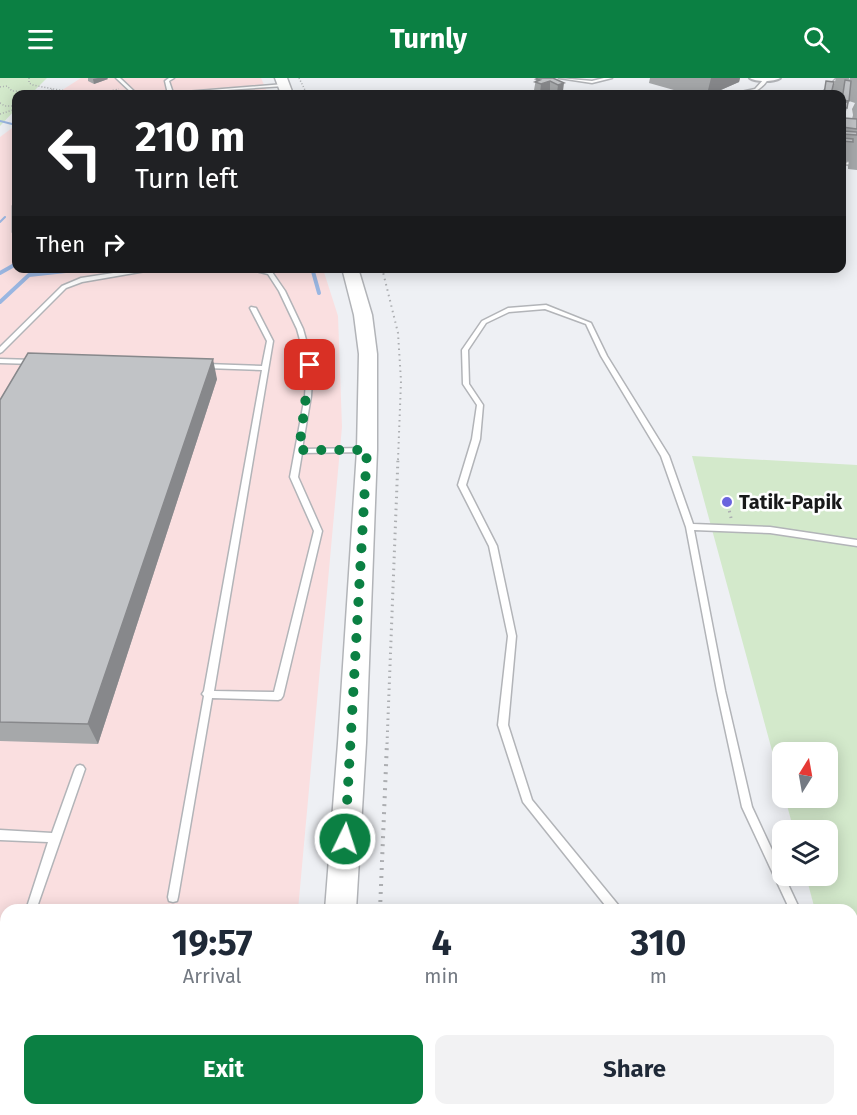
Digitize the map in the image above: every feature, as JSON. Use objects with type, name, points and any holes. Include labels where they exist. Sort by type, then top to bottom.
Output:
[{"type":"street","points":[[754,78],[776,78]]},
{"type":"street","points":[[340,904],[352,743],[367,450],[368,354],[363,315],[351,273]]},
{"type":"lane","points":[[118,78],[130,90]]},
{"type":"lane","points":[[170,90],[167,81],[172,78]]},
{"type":"lane","points":[[561,78],[592,82],[610,78]]},
{"type":"lane","points":[[827,90],[839,78]]},
{"type":"lane","points":[[228,90],[284,86]]},
{"type":"lane","points":[[0,351],[64,287],[81,280],[128,273]]},
{"type":"lane","points":[[207,694],[278,696],[318,531],[294,477],[310,365],[300,329],[282,291],[270,273]]},
{"type":"lane","points":[[610,904],[528,802],[503,725],[512,636],[493,546],[462,485],[476,439],[480,405],[466,384],[465,350],[484,322],[508,310],[546,307],[588,322],[604,356],[665,456],[690,527],[721,691],[747,807],[792,904]]},
{"type":"lane","points":[[173,897],[270,341],[253,308]]},
{"type":"lane","points":[[0,361],[46,362]]},
{"type":"lane","points":[[196,366],[265,368]]},
{"type":"lane","points":[[299,450],[367,450]]},
{"type":"lane","points":[[690,527],[770,530],[857,543]]},
{"type":"lane","points":[[33,904],[80,769]]},
{"type":"lane","points":[[0,835],[55,838]]},
{"type":"path","points":[[29,78],[29,83],[61,90]]},
{"type":"path","points":[[116,90],[126,87]]},
{"type":"path","points":[[380,904],[401,381],[398,333],[382,273]]},
{"type":"shaded area","points":[[81,78],[261,78],[266,90],[62,90]]},
{"type":"shaded area","points":[[12,128],[12,273],[324,273],[338,316],[342,427],[299,904],[0,904],[0,137]]},
{"type":"green space","points":[[0,78],[47,78],[35,90],[12,90],[12,113],[0,126]]},
{"type":"green space","points":[[692,456],[857,465],[857,904],[813,904],[809,886],[838,886],[838,820],[791,820],[788,808],[838,808],[838,742],[772,742],[772,751]]},
{"type":"building","points":[[553,78],[564,83],[558,85],[550,81],[541,84],[535,82],[540,80],[536,79]]},
{"type":"building","points":[[845,80],[851,81],[849,101],[846,101],[846,90],[844,90]]},
{"type":"building","points":[[826,81],[834,82],[832,90],[825,90]]},
{"type":"building","points":[[846,118],[857,119],[857,129],[846,128]]},
{"type":"building","points":[[846,131],[857,132],[857,135],[846,134]]},
{"type":"building","points":[[28,353],[213,359],[88,724],[0,722],[0,400]]},
{"type":"waterway","points":[[0,121],[12,124]]},
{"type":"waterway","points":[[0,222],[5,217]]},
{"type":"waterway","points":[[0,273],[12,266]]},
{"type":"waterway","points":[[0,302],[29,275],[47,273]]},
{"type":"waterway","points":[[313,273],[319,293]]},
{"type":"place","name":"Tatik-Papik","points":[[727,502]]},
{"type":"route","points":[[310,365],[308,396],[299,450],[367,450],[345,839]]}]
